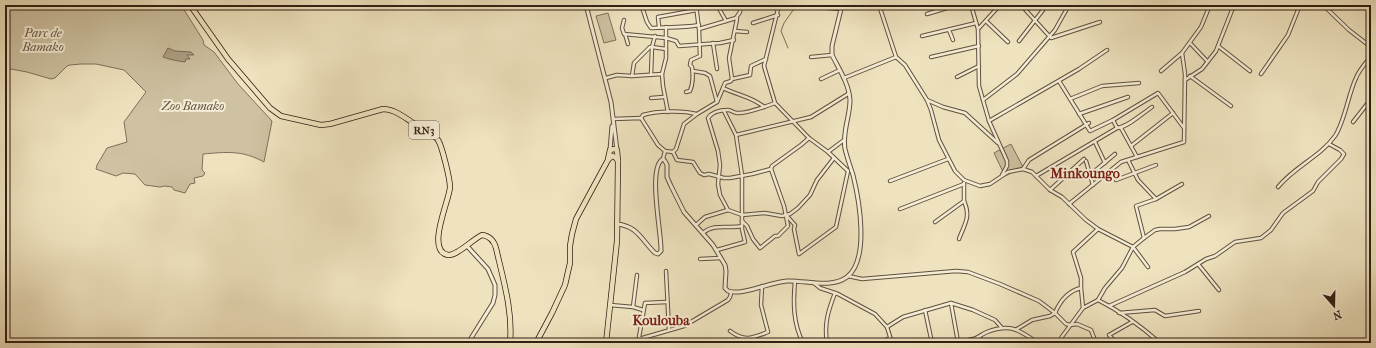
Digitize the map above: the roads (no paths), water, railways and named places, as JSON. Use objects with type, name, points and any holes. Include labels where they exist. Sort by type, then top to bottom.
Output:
[{"type":"highway","name":"RN3","points":[[190,5],[228,59],[270,108],[278,115],[326,125],[383,109],[388,109],[435,137],[439,142],[450,184],[448,199],[440,221],[440,247],[445,254],[450,255],[482,235],[488,236],[494,243],[510,314],[510,343]]},
{"type":"highway","points":[[536,343],[565,285],[570,263],[570,246],[576,219],[608,160],[610,150],[614,149],[617,150],[618,161],[618,224],[606,343]]},
{"type":"highway","points":[[608,160],[612,156],[618,161]]},
{"type":"street","points":[[586,5],[606,78],[611,102],[617,150]]},
{"type":"street","points":[[638,5],[642,7],[653,5]]},
{"type":"street","points":[[686,92],[691,89],[693,71],[690,65],[691,60],[700,56],[699,25],[696,5]]},
{"type":"street","points":[[717,5],[726,21]]},
{"type":"street","points":[[732,79],[729,58],[734,40],[736,18],[740,12],[741,6],[749,5]]},
{"type":"street","points":[[779,5],[778,15],[764,66],[775,103],[809,138],[828,152],[848,171],[836,227],[799,254],[794,229],[795,226],[786,215]]},
{"type":"street","points":[[663,160],[667,165],[667,177],[676,199],[684,212],[696,224],[722,258],[726,271],[725,288],[728,292],[731,293],[786,281],[829,282],[841,280],[848,276],[859,257],[861,244],[860,210],[844,140],[849,107],[848,94],[844,78],[832,55],[832,46],[842,7],[793,5]]},
{"type":"street","points":[[879,5],[896,57],[905,65],[927,100],[939,140],[955,171],[964,182],[987,186],[1008,172],[1023,169],[1032,172],[1050,190],[1062,197],[1086,220],[1098,229],[1133,247],[1148,268]]},
{"type":"street","points":[[927,14],[957,5]]},
{"type":"street","points":[[971,5],[978,29],[979,86],[989,121],[1007,161],[1007,166],[1002,175]]},
{"type":"street","points":[[978,29],[1000,5]]},
{"type":"street","points":[[1021,5],[1051,38],[1100,22]]},
{"type":"street","points":[[983,100],[1017,74],[1055,30],[1069,5]]},
{"type":"street","points":[[1161,71],[1182,53],[1190,43],[1201,27],[1210,5]]},
{"type":"street","points":[[1185,80],[1202,69],[1216,51],[1233,6],[1226,5]]},
{"type":"street","points":[[1261,74],[1288,35],[1300,5]]},
{"type":"street","points":[[1324,5],[1349,30],[1371,47]]},
{"type":"street","points":[[642,7],[649,26],[652,28],[683,28],[699,25]]},
{"type":"street","points":[[659,27],[658,17],[697,10]]},
{"type":"street","points":[[1019,41],[1043,10]]},
{"type":"street","points":[[753,23],[778,15]]},
{"type":"street","points":[[699,29],[736,18]]},
{"type":"street","points":[[624,20],[622,28],[628,44]]},
{"type":"street","points":[[986,21],[1008,42]]},
{"type":"street","points":[[922,36],[976,23]]},
{"type":"street","points":[[666,27],[665,66],[662,74],[664,97],[668,112]]},
{"type":"street","points":[[949,30],[952,40]]},
{"type":"street","points":[[735,31],[747,32]]},
{"type":"street","points":[[625,34],[666,38],[676,41],[679,46],[734,40]]},
{"type":"street","points":[[650,75],[652,47],[655,36]]},
{"type":"street","points":[[712,43],[717,69]]},
{"type":"street","points":[[1190,43],[1207,61]]},
{"type":"street","points":[[931,57],[979,46]]},
{"type":"street","points":[[1218,46],[1250,71]]},
{"type":"street","points":[[632,76],[634,63],[650,47],[666,49]]},
{"type":"street","points":[[989,121],[1079,69],[1107,50]]},
{"type":"street","points":[[1069,204],[1121,162],[1184,142],[1185,80],[1182,53]]},
{"type":"street","points":[[811,56],[832,55]]},
{"type":"street","points":[[1278,187],[1302,164],[1325,149],[1336,135],[1356,77],[1371,56]]},
{"type":"street","points":[[844,78],[896,57]]},
{"type":"street","points":[[673,152],[676,149],[684,124],[717,102],[725,83],[731,81],[732,79],[749,76],[751,66],[766,59]]},
{"type":"street","points":[[957,77],[979,66]]},
{"type":"street","points":[[821,79],[840,70]]},
{"type":"street","points":[[693,71],[705,73],[710,76],[717,102]]},
{"type":"street","points":[[606,78],[617,75],[632,76],[662,74]]},
{"type":"street","points":[[1190,76],[1231,106]]},
{"type":"street","points":[[1059,81],[1088,124],[1090,131],[1113,120],[1158,93],[1184,128]]},
{"type":"street","points":[[1070,99],[1102,86],[1139,83]]},
{"type":"street","points":[[723,88],[757,101],[764,107]]},
{"type":"street","points":[[736,135],[811,117],[848,94]]},
{"type":"street","points":[[651,98],[664,97]]},
{"type":"street","points":[[1080,114],[1128,97]]},
{"type":"street","points":[[1353,122],[1371,99]]},
{"type":"street","points":[[927,100],[943,107],[965,113],[999,143]]},
{"type":"street","points":[[728,210],[720,195],[718,184],[720,165],[718,151],[708,118],[710,114],[715,112],[729,110],[738,113],[775,103]]},
{"type":"street","points":[[1036,176],[1152,107]]},
{"type":"street","points":[[613,120],[641,118],[643,115],[649,113],[684,111],[697,114]]},
{"type":"street","points":[[717,250],[745,242],[742,226],[742,175],[736,135],[724,111]]},
{"type":"street","points":[[1131,146],[1173,113]]},
{"type":"street","points":[[641,118],[658,145],[665,150],[673,152],[677,160],[693,162],[700,173],[704,175],[709,174],[724,178],[771,169],[772,166],[809,138]]},
{"type":"street","points":[[610,150],[613,120]]},
{"type":"street","points":[[1113,120],[1137,157]]},
{"type":"street","points":[[1023,169],[1029,160],[1088,124]]},
{"type":"street","points":[[828,152],[844,140]]},
{"type":"street","points":[[1094,141],[1105,163]]},
{"type":"street","points":[[1109,306],[1185,272],[1206,259],[1215,256],[1235,242],[1261,238],[1271,230],[1284,213],[1313,191],[1318,182],[1341,159],[1344,154],[1329,144]]},
{"type":"street","points":[[618,224],[626,224],[638,234],[655,253],[658,254],[661,251],[655,179],[657,165],[663,160],[665,150]]},
{"type":"street","points":[[1090,175],[1115,154]]},
{"type":"street","points":[[696,224],[705,217],[728,210],[742,215],[765,213],[782,216],[786,215],[798,208],[810,196],[817,180],[834,158]]},
{"type":"street","points":[[890,181],[948,159]]},
{"type":"street","points":[[1050,190],[1085,160],[1093,185]]},
{"type":"street","points":[[1128,160],[1138,180],[1156,199]]},
{"type":"street","points":[[1116,180],[1156,165]]},
{"type":"street","points":[[742,221],[747,226],[753,239],[760,248],[775,236],[778,236],[788,226],[786,215],[771,169]]},
{"type":"street","points":[[959,238],[968,216],[968,210],[964,201],[964,182]]},
{"type":"street","points":[[900,209],[964,182]]},
{"type":"street","points":[[1144,238],[1136,206],[1156,199],[1182,184]]},
{"type":"street","points":[[935,222],[964,201]]},
{"type":"street","points":[[1061,338],[1083,308],[1098,300],[1122,268],[1133,247],[1155,230],[1189,227],[1208,216]]},
{"type":"street","points":[[703,233],[707,229],[715,227],[735,228],[742,226]]},
{"type":"street","points":[[1083,308],[1081,278],[1073,252],[1098,229]]},
{"type":"street","points":[[466,245],[488,269],[495,285],[493,303],[468,343]]},
{"type":"street","points":[[700,259],[722,258]]},
{"type":"street","points":[[1198,264],[1219,290]]},
{"type":"street","points":[[666,271],[670,330]]},
{"type":"street","points":[[848,276],[862,279],[956,271],[968,272],[1000,284],[1039,302],[1070,326],[1076,324],[1091,330],[1096,343]]},
{"type":"street","points":[[633,307],[637,275]]},
{"type":"street","points":[[795,281],[795,321],[803,343]]},
{"type":"street","points":[[813,282],[820,288],[875,314],[887,327],[892,343]]},
{"type":"street","points":[[730,331],[742,338],[752,338],[768,332],[760,305],[762,286]]},
{"type":"street","points":[[1017,329],[1032,320],[1050,316],[1055,313],[1065,296],[1074,290],[1081,288]]},
{"type":"street","points":[[639,339],[684,326],[728,300],[731,293]]},
{"type":"street","points":[[826,343],[825,335],[827,312],[835,294]]},
{"type":"street","points":[[1098,300],[1147,331],[1160,343]]},
{"type":"street","points":[[638,343],[643,310],[646,302],[667,302]]},
{"type":"street","points":[[887,327],[903,317],[951,303],[973,310],[995,320],[1002,328]]},
{"type":"street","points":[[951,303],[958,342]]},
{"type":"street","points":[[610,305],[633,307],[643,310]]},
{"type":"street","points":[[925,310],[932,343]]},
{"type":"street","points":[[1119,313],[1155,310],[1165,316],[1199,311]]},
{"type":"street","points":[[1116,343],[1109,335],[1132,322]]},
{"type":"street","points":[[952,343],[979,337],[985,333],[1007,327],[1017,329],[1038,343]]},
{"type":"street","points":[[979,337],[983,343]]},
{"type":"street","points":[[752,338],[753,343]]},
{"type":"street","points":[[879,343],[890,338]]},
{"type":"street","points":[[639,339],[667,343]]},
{"type":"waterway","points":[[788,48],[781,31],[784,23],[796,6]]},
{"type":"district","name":"Minkoungo","points":[[1085,173]]},
{"type":"district","name":"Koulouba","points":[[661,320]]},
{"type":"park label","name":"Parc de Bamako","points":[[43,40]]},
{"type":"park label","name":"Zoo Bamako","points":[[193,106]]}]
